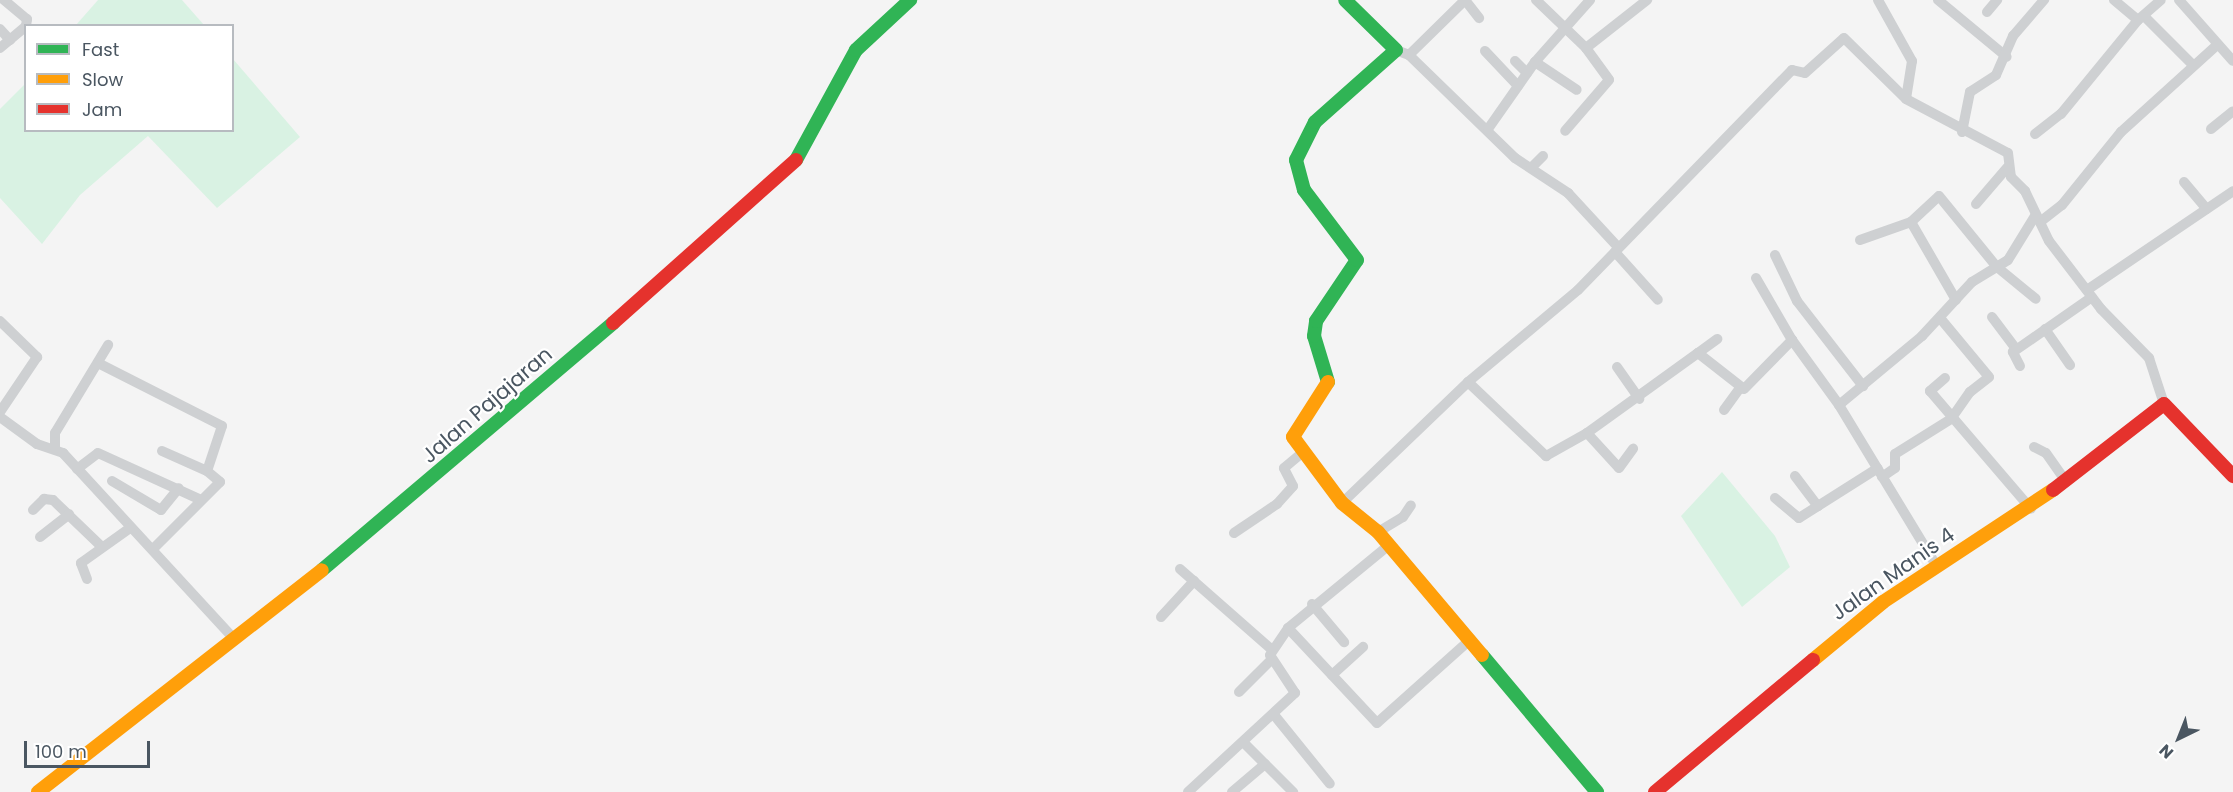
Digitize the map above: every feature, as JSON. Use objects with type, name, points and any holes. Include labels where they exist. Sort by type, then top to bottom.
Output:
[{"type":"street","points":[[4,0],[27,20],[26,24]]},
{"type":"street","name":"Jalan Pajajaran","points":[[38,792],[234,639],[476,443],[764,193],[801,155],[856,50],[910,0]]},
{"type":"street","points":[[1346,0],[1531,168],[1568,193],[1658,300]]},
{"type":"street","points":[[1479,18],[1465,0],[1316,122],[1296,160],[1304,190],[1357,260],[1313,330],[1328,382],[1293,432],[1302,453],[1342,503],[1378,531],[1471,639],[1597,792]]},
{"type":"street","points":[[1536,0],[1586,48],[1609,86],[1565,131]]},
{"type":"street","points":[[1488,129],[1535,62],[1590,0]]},
{"type":"street","points":[[1586,48],[1647,0]]},
{"type":"street","points":[[1878,0],[1912,61],[1906,99]]},
{"type":"street","points":[[1938,0],[2007,57]]},
{"type":"street","points":[[1987,12],[1997,0]]},
{"type":"street","points":[[1962,132],[1970,92],[1996,75],[2007,57],[2013,36],[2044,0]]},
{"type":"street","points":[[2115,0],[2142,18],[2192,64]]},
{"type":"street","points":[[2179,0],[2233,61]]},
{"type":"street","points":[[2035,134],[2068,107],[2154,2]]},
{"type":"street","points":[[0,48],[24,28]]},
{"type":"street","points":[[0,29],[10,40]]},
{"type":"street","points":[[1342,503],[1468,382],[1578,290],[1790,73],[1805,73],[1844,38],[1906,99],[1962,132],[2006,151],[2007,168],[2038,219],[2089,293],[2149,358],[2164,404],[2233,476]]},
{"type":"street","points":[[1839,405],[1940,318],[1956,300],[2013,254],[2038,219],[2062,205],[2121,132],[2192,64],[2217,45]]},
{"type":"street","points":[[1485,51],[1518,86]]},
{"type":"street","points":[[1515,61],[1527,73]]},
{"type":"street","points":[[1535,62],[1577,90]]},
{"type":"street","points":[[2211,129],[2233,111]]},
{"type":"street","points":[[1531,168],[1543,156]]},
{"type":"street","points":[[1961,218],[1976,206],[2007,168]]},
{"type":"street","points":[[2184,182],[2207,209]]},
{"type":"street","points":[[2020,366],[2012,353],[2016,349],[2089,293],[2233,190]]},
{"type":"street","points":[[1860,240],[1911,222],[1939,196],[1961,218],[1997,267],[2036,299]]},
{"type":"street","points":[[1911,222],[1956,300]]},
{"type":"street","points":[[1774,255],[1797,302],[1863,386]]},
{"type":"street","points":[[1756,278],[1792,340],[1839,405],[1936,565]]},
{"type":"street","points":[[1992,317],[2016,349]]},
{"type":"street","points":[[1775,498],[1798,519],[1880,472],[1895,468],[1895,454],[1951,419],[1989,376],[1940,318]]},
{"type":"street","points":[[0,321],[37,357],[0,414],[37,444],[56,448],[130,528],[154,548],[234,639]]},
{"type":"street","points":[[2045,329],[2070,365]]},
{"type":"street","points":[[1468,382],[1546,456],[1587,433],[1639,399],[1717,339]]},
{"type":"street","points":[[1724,410],[1740,388],[1792,340]]},
{"type":"street","points":[[56,448],[56,430],[108,345]]},
{"type":"street","points":[[1698,352],[1740,388]]},
{"type":"street","points":[[98,363],[220,424],[207,471]]},
{"type":"street","points":[[1617,367],[1639,399]]},
{"type":"street","points":[[1945,378],[1930,392],[2031,509]]},
{"type":"street","name":"Jalan Manis 4","points":[[1655,792],[1833,641],[1936,565],[2031,509],[2062,476],[2164,404]]},
{"type":"street","points":[[1587,433],[1619,468],[1633,449]]},
{"type":"street","points":[[2034,447],[2046,453],[2062,476]]},
{"type":"street","points":[[154,548],[220,482],[207,471],[162,451]]},
{"type":"street","points":[[77,469],[98,453],[201,500]]},
{"type":"street","points":[[1234,533],[1277,504],[1293,486],[1284,468],[1302,453]]},
{"type":"street","points":[[1795,476],[1818,506]]},
{"type":"street","points":[[112,481],[162,510],[179,488]]},
{"type":"street","points":[[33,510],[46,499],[69,514],[102,547]]},
{"type":"street","points":[[1378,531],[1403,517],[1411,505]]},
{"type":"street","points":[[40,537],[69,514]]},
{"type":"street","points":[[87,579],[79,566],[130,528]]},
{"type":"street","points":[[1239,692],[1271,654],[1288,628],[1311,604],[1389,545]]},
{"type":"street","points":[[1180,569],[1271,654],[1295,690],[1275,716],[1188,792]]},
{"type":"street","points":[[1161,617],[1194,581]]},
{"type":"street","points":[[1311,604],[1344,642]]},
{"type":"street","points":[[1288,628],[1377,723],[1471,639]]},
{"type":"street","points":[[1332,675],[1363,647]]},
{"type":"street","points":[[1275,716],[1330,784]]},
{"type":"street","points":[[1244,744],[1293,792]]},
{"type":"street","points":[[1232,792],[1264,764]]},
{"type":"green space","points":[[98,0],[182,0],[203,24],[77,24]]},
{"type":"green space","points":[[234,60],[300,137],[217,208],[148,136],[80,195],[42,244],[0,198],[0,109],[24,85],[24,132],[234,132]]},
{"type":"green space","points":[[1722,472],[1775,536],[1790,567],[1742,607],[1681,516]]},
{"type":"traffic: fast","points":[[796,160],[856,50],[910,0]]},
{"type":"traffic: fast","points":[[1328,382],[1314,336],[1316,321],[1357,260],[1304,190],[1296,160],[1315,122],[1396,50],[1345,0]]},
{"type":"traffic: fast","points":[[322,570],[613,323]]},
{"type":"traffic: fast","points":[[1482,655],[1597,792]]},
{"type":"traffic: slow","points":[[1328,382],[1293,437],[1342,503],[1378,532],[1482,655]]},
{"type":"traffic: slow","points":[[1813,660],[1883,602],[2053,490]]},
{"type":"traffic: slow","points":[[38,792],[322,570]]},
{"type":"traffic: jam","points":[[613,323],[796,160]]},
{"type":"traffic: jam","points":[[2053,490],[2164,404],[2233,476]]},
{"type":"traffic: jam","points":[[1655,792],[1813,660]]}]
